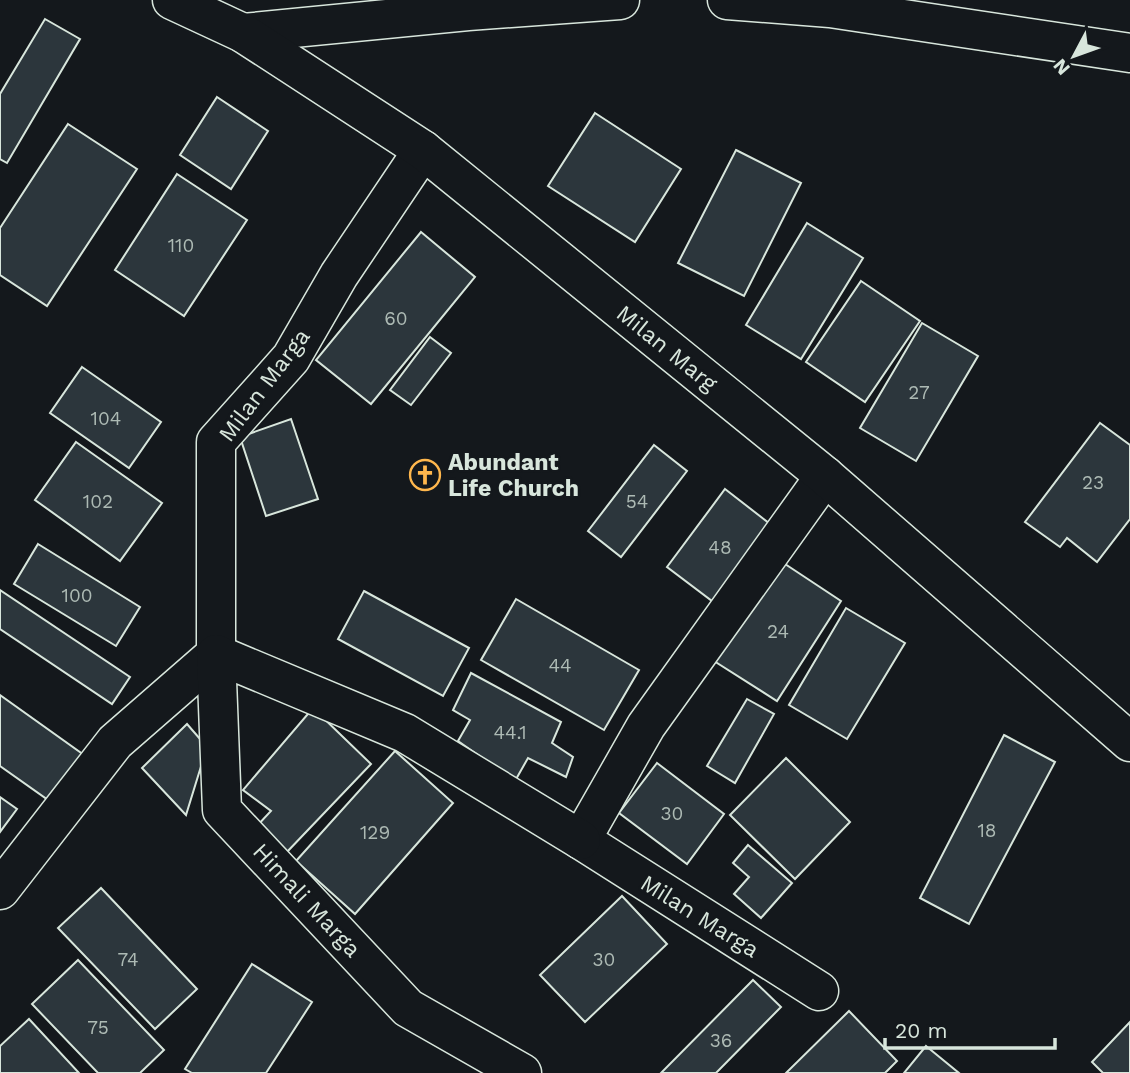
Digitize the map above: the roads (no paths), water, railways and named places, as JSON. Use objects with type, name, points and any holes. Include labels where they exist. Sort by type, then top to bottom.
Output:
[{"type":"street","name":"Milan Marg","points":[[172,0],[243,33],[423,150],[825,476],[1130,742]]},
{"type":"street","points":[[243,33],[568,2],[620,0]]},
{"type":"street","points":[[727,0],[985,15],[1130,53]]},
{"type":"street","name":"Milan Marga","points":[[423,150],[339,275],[291,358],[216,442],[216,654],[405,733],[581,840],[819,991]]},
{"type":"street","points":[[581,840],[646,726],[825,476]]},
{"type":"street","points":[[0,890],[116,742],[216,654]]},
{"type":"street","name":"Himali Marga","points":[[216,654],[222,810],[408,1008],[522,1073]]},
{"type":"place","name":"Abundant Life Church","points":[[425,475]]}]
